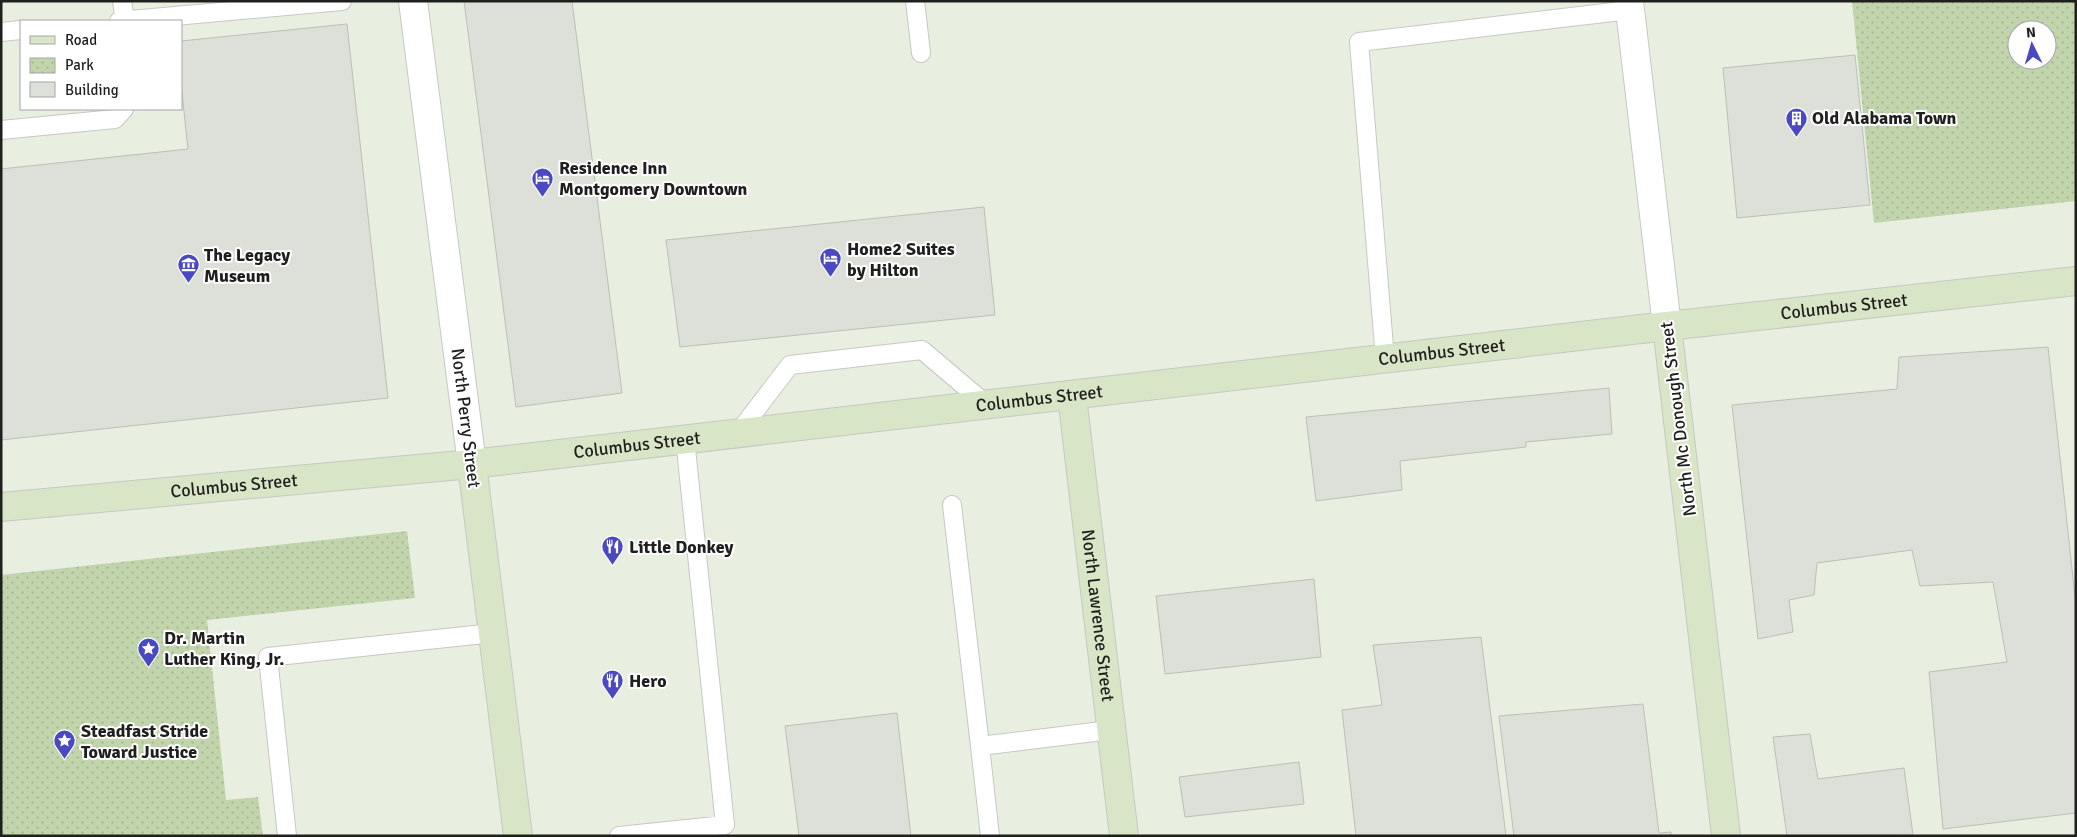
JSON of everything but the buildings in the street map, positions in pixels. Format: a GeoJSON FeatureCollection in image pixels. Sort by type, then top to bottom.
{"type":"FeatureCollection","features":[{"type":"Feature","properties":{"kind":"main road","name":"Columbus Street"},"geometry":{"type":"LineString","coordinates":[[1,507],[472,464],[1667,326],[2076,281]]}},
{"type":"Feature","properties":{"kind":"main road","name":"North Mc Donough Street"},"geometry":{"type":"LineString","coordinates":[[1667,326],[1726,836]]}},
{"type":"Feature","properties":{"kind":"main road","name":"North Lawrence Street"},"geometry":{"type":"LineString","coordinates":[[1072,396],[1124,836]]}},
{"type":"Feature","properties":{"kind":"main road","name":"North Perry Street"},"geometry":{"type":"LineString","coordinates":[[472,464],[518,836]]}},
{"type":"Feature","properties":{"kind":"street","name":"North Perry Street"},"geometry":{"type":"LineString","coordinates":[[413,1],[472,464]]}},
{"type":"Feature","properties":{"kind":"street","name":"North Mc Donough Street"},"geometry":{"type":"LineString","coordinates":[[1630,5],[1667,326]]}},
{"type":"Feature","properties":{"kind":"lane"},"geometry":{"type":"LineString","coordinates":[[122,1],[124,20]]}},
{"type":"Feature","properties":{"kind":"lane"},"geometry":{"type":"LineString","coordinates":[[135,20],[342,1]]}},
{"type":"Feature","properties":{"kind":"lane"},"geometry":{"type":"LineString","coordinates":[[915,1],[921,53]]}},
{"type":"Feature","properties":{"kind":"lane"},"geometry":{"type":"LineString","coordinates":[[1385,359],[1359,42],[1630,5]]}},
{"type":"Feature","properties":{"kind":"lane"},"geometry":{"type":"LineString","coordinates":[[1,32],[20,30]]}},
{"type":"Feature","properties":{"kind":"lane"},"geometry":{"type":"LineString","coordinates":[[1,130],[115,119],[123,110]]}},
{"type":"Feature","properties":{"kind":"lane"},"geometry":{"type":"LineString","coordinates":[[738,434],[790,366],[913,351],[922,350],[988,405]]}},
{"type":"Feature","properties":{"kind":"lane"},"geometry":{"type":"LineString","coordinates":[[619,836],[721,829],[685,439]]}},
{"type":"Feature","properties":{"kind":"lane"},"geometry":{"type":"LineString","coordinates":[[952,504],[990,836]]}},
{"type":"Feature","properties":{"kind":"lane"},"geometry":{"type":"LineString","coordinates":[[287,836],[268,657],[493,633]]}},
{"type":"Feature","properties":{"kind":"lane"},"geometry":{"type":"LineString","coordinates":[[980,746],[1110,730]]}},
{"type":"Feature","properties":{"kind":"shaded area"},"geometry":{"type":"Polygon","coordinates":[[[1,1],[2076,1],[2076,836],[1,836],[1,1]]]}},
{"type":"Feature","properties":{"kind":"green space"},"geometry":{"type":"Polygon","coordinates":[[[1852,1],[2076,1],[2076,201],[1874,223],[1852,1]]]}},
{"type":"Feature","properties":{"kind":"green space"},"geometry":{"type":"Polygon","coordinates":[[[407,531],[415,598],[207,620],[226,800],[258,797],[263,836],[1,836],[1,575],[407,531]]]}},
{"type":"Feature","properties":{"kind":"place","name":"Old Alabama Town"},"geometry":{"type":"Point","coordinates":[1796,137]}},
{"type":"Feature","properties":{"kind":"place","name":"Residence Inn Montgomery Downtown"},"geometry":{"type":"Point","coordinates":[543,197]}},
{"type":"Feature","properties":{"kind":"place","name":"Home2 Suites by Hilton"},"geometry":{"type":"Point","coordinates":[831,278]}},
{"type":"Feature","properties":{"kind":"place","name":"The Legacy Museum"},"geometry":{"type":"Point","coordinates":[188,284]}},
{"type":"Feature","properties":{"kind":"place","name":"Little Donkey"},"geometry":{"type":"Point","coordinates":[613,566]}},
{"type":"Feature","properties":{"kind":"place","name":"Dr. Martin Luther King, Jr."},"geometry":{"type":"Point","coordinates":[148,667]}},
{"type":"Feature","properties":{"kind":"place","name":"Hero"},"geometry":{"type":"Point","coordinates":[613,700]}},
{"type":"Feature","properties":{"kind":"place","name":"Steadfast Stride Toward Justice"},"geometry":{"type":"Point","coordinates":[65,760]}}]}
